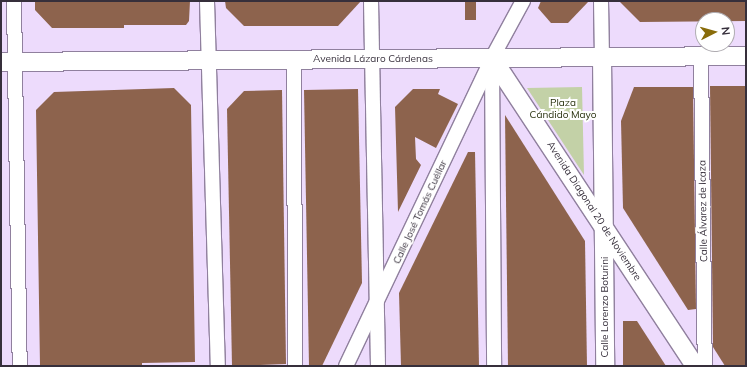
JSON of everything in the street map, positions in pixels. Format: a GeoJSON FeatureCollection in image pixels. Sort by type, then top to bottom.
{"type":"FeatureCollection","features":[{"type":"Feature","properties":{"kind":"main road","name":"Avenida Lázaro Cárdenas"},"geometry":{"type":"LineString","coordinates":[[8,62],[746,56]]}},
{"type":"Feature","properties":{"kind":"main road","name":"Calle Lorenzo Boturini"},"geometry":{"type":"LineString","coordinates":[[602,57],[605,366]]}},
{"type":"Feature","properties":{"kind":"main road","name":"Avenida Diagonal 20 de Noviembre"},"geometry":{"type":"LineString","coordinates":[[492,58],[604,225],[695,366]]}},
{"type":"Feature","properties":{"kind":"street"},"geometry":{"type":"LineString","coordinates":[[14,1],[8,62],[20,366]]}},
{"type":"Feature","properties":{"kind":"street"},"geometry":{"type":"LineString","coordinates":[[207,1],[218,366]]}},
{"type":"Feature","properties":{"kind":"street"},"geometry":{"type":"LineString","coordinates":[[371,1],[375,309],[378,366]]}},
{"type":"Feature","properties":{"kind":"street","name":"Calle José Tomás Cuéllar"},"geometry":{"type":"LineString","coordinates":[[346,366],[375,309],[492,58],[523,1]]}},
{"type":"Feature","properties":{"kind":"street"},"geometry":{"type":"LineString","coordinates":[[601,1],[602,57]]}},
{"type":"Feature","properties":{"kind":"street","name":"Calle Álvarez de Icaza"},"geometry":{"type":"LineString","coordinates":[[700,56],[705,366]]}},
{"type":"Feature","properties":{"kind":"street"},"geometry":{"type":"LineString","coordinates":[[492,58],[494,366]]}},
{"type":"Feature","properties":{"kind":"street"},"geometry":{"type":"LineString","coordinates":[[294,59],[295,366]]}},
{"type":"Feature","properties":{"kind":"green space","name":"Plaza Cándido Mayo"},"geometry":{"type":"Polygon","coordinates":[[[582,87],[584,175],[527,88],[582,87]]]}},
{"type":"Feature","properties":{"kind":"building"},"geometry":{"type":"Polygon","coordinates":[[[35,1],[190,1],[189,21],[186,25],[124,25],[124,28],[52,28],[35,10],[35,1]]]}},
{"type":"Feature","properties":{"kind":"building"},"geometry":{"type":"Polygon","coordinates":[[[225,1],[361,1],[338,26],[244,26],[226,8],[225,1]]]}},
{"type":"Feature","properties":{"kind":"building"},"geometry":{"type":"Polygon","coordinates":[[[465,1],[476,1],[476,20],[465,20],[465,1]]]}},
{"type":"Feature","properties":{"kind":"building"},"geometry":{"type":"Polygon","coordinates":[[[541,1],[589,1],[568,23],[551,23],[538,8],[541,1]]]}},
{"type":"Feature","properties":{"kind":"building"},"geometry":{"type":"Polygon","coordinates":[[[619,1],[746,1],[746,21],[735,21],[735,12],[695,12],[695,21],[640,22],[619,1]]]}},
{"type":"Feature","properties":{"kind":"building"},"geometry":{"type":"Polygon","coordinates":[[[710,86],[746,86],[746,366],[725,366],[713,347],[710,86]]]}},
{"type":"Feature","properties":{"kind":"building"},"geometry":{"type":"Polygon","coordinates":[[[634,87],[693,87],[696,309],[688,310],[623,208],[621,121],[634,87]]]}},
{"type":"Feature","properties":{"kind":"building"},"geometry":{"type":"Polygon","coordinates":[[[174,88],[191,105],[195,362],[142,363],[142,366],[40,366],[36,110],[54,92],[174,88]]]}},
{"type":"Feature","properties":{"kind":"building"},"geometry":{"type":"Polygon","coordinates":[[[358,89],[362,283],[322,366],[309,366],[304,90],[358,89]]]}},
{"type":"Feature","properties":{"kind":"building"},"geometry":{"type":"Polygon","coordinates":[[[413,89],[440,89],[438,94],[458,104],[436,148],[415,137],[416,159],[421,165],[398,212],[395,107],[413,89]]]}},
{"type":"Feature","properties":{"kind":"building"},"geometry":{"type":"Polygon","coordinates":[[[282,90],[286,364],[232,366],[227,109],[244,91],[282,90]]]}},
{"type":"Feature","properties":{"kind":"building"},"geometry":{"type":"Polygon","coordinates":[[[505,115],[585,241],[587,366],[508,366],[505,115]]]}},
{"type":"Feature","properties":{"kind":"building"},"geometry":{"type":"Polygon","coordinates":[[[468,152],[475,152],[479,366],[401,366],[399,293],[468,152]]]}},
{"type":"Feature","properties":{"kind":"building"},"geometry":{"type":"Polygon","coordinates":[[[623,321],[637,321],[666,366],[623,366],[623,321]]]}}]}
